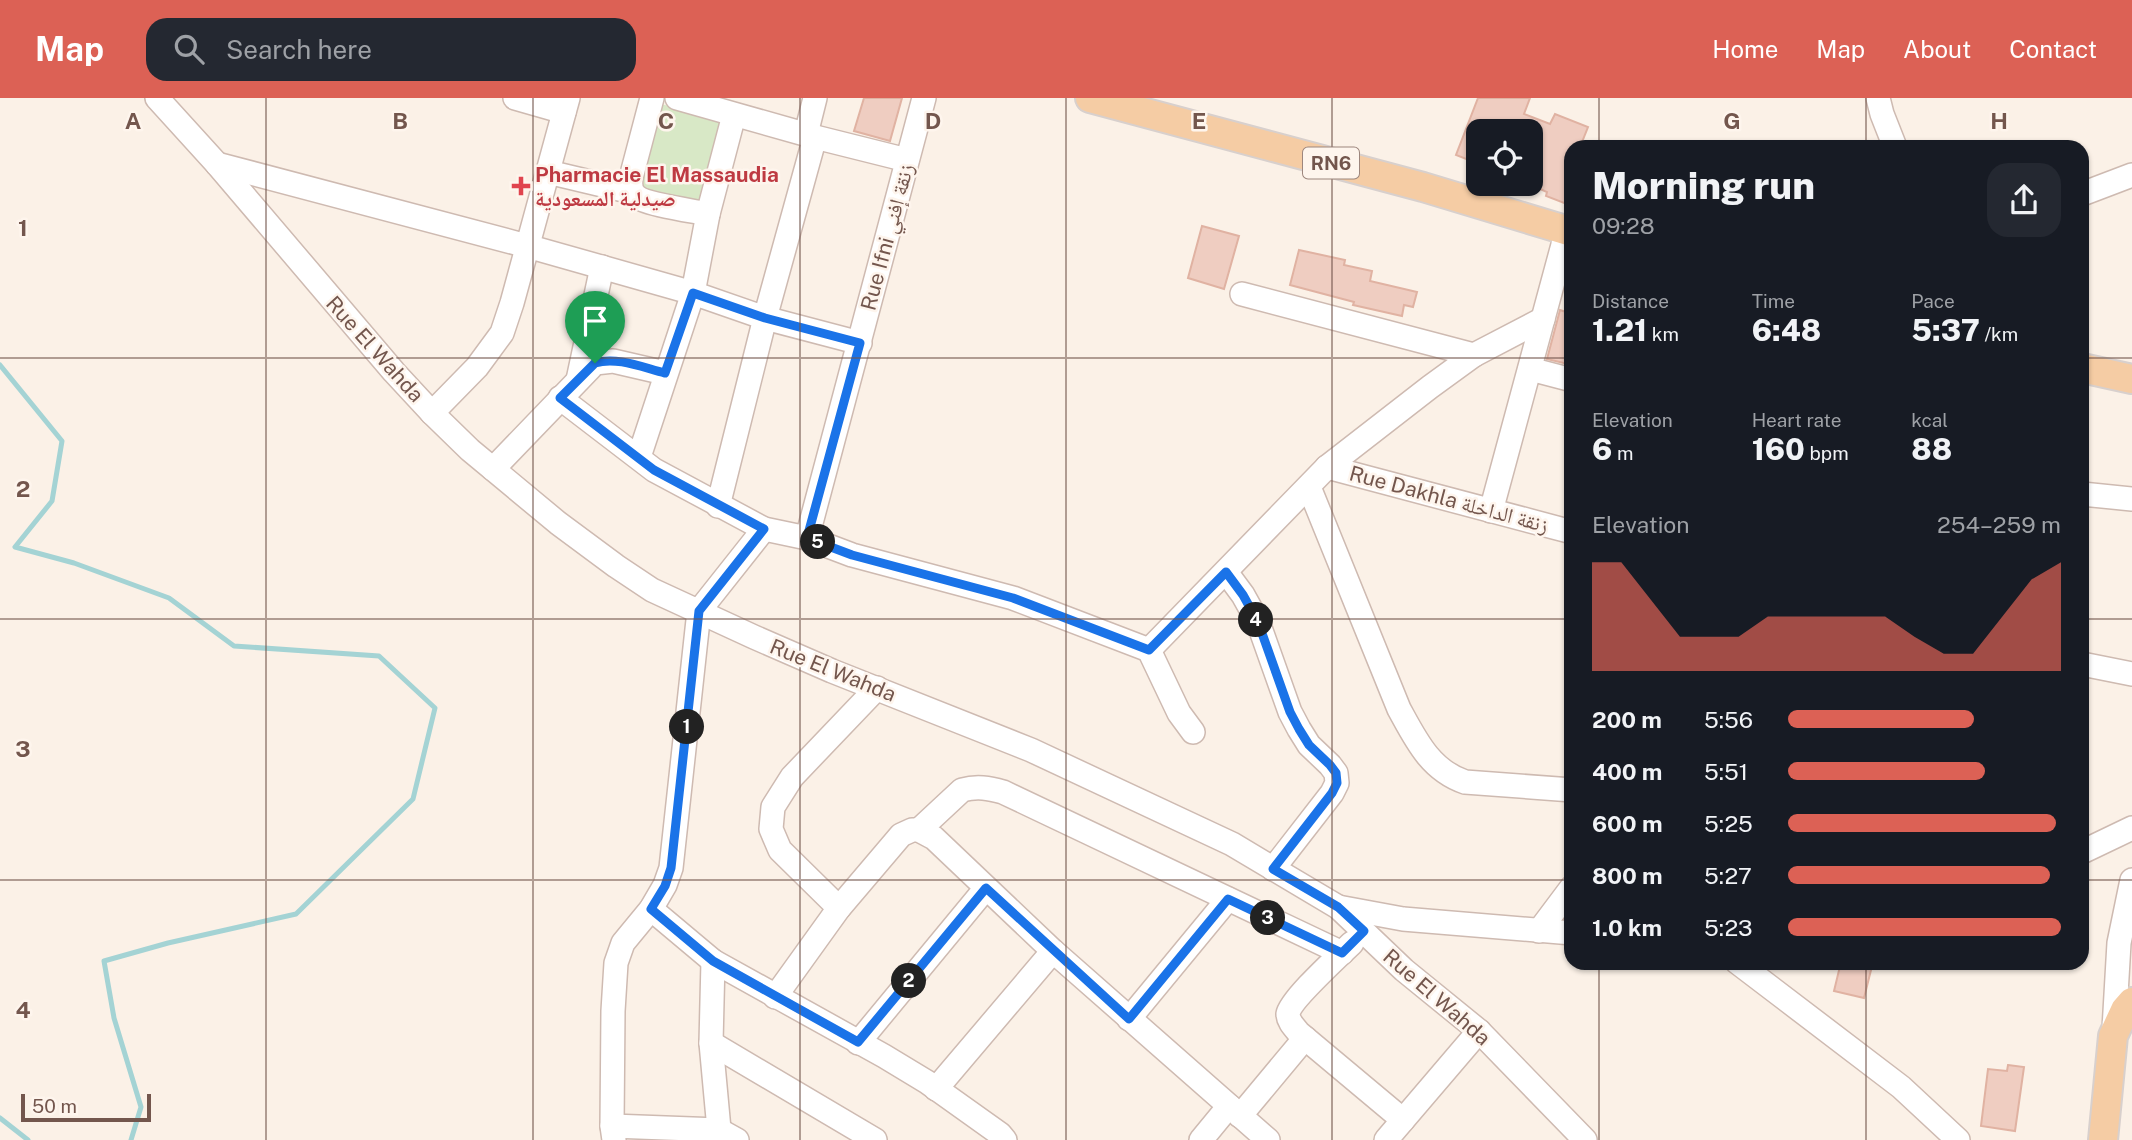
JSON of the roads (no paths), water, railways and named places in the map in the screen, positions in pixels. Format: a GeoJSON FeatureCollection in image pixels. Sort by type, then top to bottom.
{"type":"FeatureCollection","features":[{"type":"Feature","properties":{"kind":"main road","name":"RN6"},"geometry":{"type":"LineString","coordinates":[[1090,98],[1423,187],[1564,229]]}},
{"type":"Feature","properties":{"kind":"main road"},"geometry":{"type":"LineString","coordinates":[[2089,370],[2132,379]]}},
{"type":"Feature","properties":{"kind":"main road"},"geometry":{"type":"LineString","coordinates":[[2103,1140],[2125,1010],[2132,1002]]}},
{"type":"Feature","properties":{"kind":"street","name":"Rue El Wahda"},"geometry":{"type":"LineString","coordinates":[[157,98],[176,107],[216,164],[305,270],[432,413],[470,450],[558,523],[616,566],[652,590],[821,666],[1031,750],[1232,844],[1338,907],[1404,970],[1479,1031],[1585,1140]]}},
{"type":"Feature","properties":{"kind":"street"},"geometry":{"type":"LineString","coordinates":[[432,413],[477,368],[502,333],[566,105],[515,98]]}},
{"type":"Feature","properties":{"kind":"street"},"geometry":{"type":"LineString","coordinates":[[632,192],[630,183],[652,98]]}},
{"type":"Feature","properties":{"kind":"street"},"geometry":{"type":"LineString","coordinates":[[677,98],[907,160]]}},
{"type":"Feature","properties":{"kind":"street"},"geometry":{"type":"LineString","coordinates":[[718,506],[810,136],[816,98]]}},
{"type":"Feature","properties":{"kind":"street","name":"Rue Ifni زنقة إفني"},"geometry":{"type":"LineString","coordinates":[[807,538],[924,98]]}},
{"type":"Feature","properties":{"kind":"street"},"geometry":{"type":"LineString","coordinates":[[1878,98],[1892,140]]}},
{"type":"Feature","properties":{"kind":"street"},"geometry":{"type":"LineString","coordinates":[[639,457],[693,293],[708,214],[734,115]]}},
{"type":"Feature","properties":{"kind":"street"},"geometry":{"type":"LineString","coordinates":[[216,164],[527,246],[693,293],[765,318],[860,343]]}},
{"type":"Feature","properties":{"kind":"street"},"geometry":{"type":"LineString","coordinates":[[548,172],[632,192],[642,200],[708,214]]}},
{"type":"Feature","properties":{"kind":"street"},"geometry":{"type":"LineString","coordinates":[[2089,191],[2132,175]]}},
{"type":"Feature","properties":{"kind":"street"},"geometry":{"type":"LineString","coordinates":[[1492,511],[1564,249]]}},
{"type":"Feature","properties":{"kind":"street"},"geometry":{"type":"LineString","coordinates":[[578,380],[603,268]]}},
{"type":"Feature","properties":{"kind":"street"},"geometry":{"type":"LineString","coordinates":[[1242,294],[1474,355]]}},
{"type":"Feature","properties":{"kind":"street"},"geometry":{"type":"LineString","coordinates":[[1149,650],[1327,467],[1474,355],[1544,319]]}},
{"type":"Feature","properties":{"kind":"street"},"geometry":{"type":"LineString","coordinates":[[493,469],[595,363],[613,361],[665,373]]}},
{"type":"Feature","properties":{"kind":"street"},"geometry":{"type":"LineString","coordinates":[[1530,369],[1564,378]]}},
{"type":"Feature","properties":{"kind":"street"},"geometry":{"type":"LineString","coordinates":[[560,398],[654,470],[764,529],[807,538],[852,555],[1013,598],[1149,650],[1179,713],[1193,732]]}},
{"type":"Feature","properties":{"kind":"street","name":"Rue Dakhla زنقة الداخلة"},"geometry":{"type":"LineString","coordinates":[[1327,467],[1564,529]]}},
{"type":"Feature","properties":{"kind":"street"},"geometry":{"type":"LineString","coordinates":[[1309,487],[1399,709],[1437,768],[1465,782],[1564,789]]}},
{"type":"Feature","properties":{"kind":"street"},"geometry":{"type":"LineString","coordinates":[[2089,495],[2132,499]]}},
{"type":"Feature","properties":{"kind":"street"},"geometry":{"type":"LineString","coordinates":[[713,961],[711,1042],[726,1137],[613,1133],[613,1001],[616,963],[623,943],[651,909],[665,886],[671,868],[699,611],[764,529]]}},
{"type":"Feature","properties":{"kind":"street"},"geometry":{"type":"LineString","coordinates":[[1226,572],[1258,622],[1290,712],[1299,729],[1309,745],[1336,773],[1337,783],[1332,793],[1273,869]]}},
{"type":"Feature","properties":{"kind":"street"},"geometry":{"type":"LineString","coordinates":[[2089,665],[2132,674]]}},
{"type":"Feature","properties":{"kind":"street"},"geometry":{"type":"LineString","coordinates":[[839,908],[780,850],[771,829],[773,807],[798,770],[877,688]]}},
{"type":"Feature","properties":{"kind":"street"},"geometry":{"type":"LineString","coordinates":[[919,830],[962,790],[986,788],[1003,792],[1342,953]]}},
{"type":"Feature","properties":{"kind":"street"},"geometry":{"type":"LineString","coordinates":[[2089,849],[2132,828]]}},
{"type":"Feature","properties":{"kind":"street"},"geometry":{"type":"LineString","coordinates":[[775,998],[839,908],[901,835],[919,830],[934,838],[1053,951],[1268,1140]]}},
{"type":"Feature","properties":{"kind":"street"},"geometry":{"type":"LineString","coordinates":[[2119,1046],[2119,943],[2132,880]]}},
{"type":"Feature","properties":{"kind":"street"},"geometry":{"type":"LineString","coordinates":[[858,1042],[986,888]]}},
{"type":"Feature","properties":{"kind":"street"},"geometry":{"type":"LineString","coordinates":[[1539,932],[1564,898]]}},
{"type":"Feature","properties":{"kind":"street"},"geometry":{"type":"LineString","coordinates":[[1129,1019],[1228,899]]}},
{"type":"Feature","properties":{"kind":"street"},"geometry":{"type":"LineString","coordinates":[[1338,907],[1404,919],[1564,933]]}},
{"type":"Feature","properties":{"kind":"street"},"geometry":{"type":"LineString","coordinates":[[651,909],[713,961],[936,1089],[1000,1138]]}},
{"type":"Feature","properties":{"kind":"street"},"geometry":{"type":"LineString","coordinates":[[1364,931],[1296,999],[1289,1011],[1290,1022],[1305,1038],[1404,1120]]}},
{"type":"Feature","properties":{"kind":"street"},"geometry":{"type":"LineString","coordinates":[[936,1089],[1053,951]]}},
{"type":"Feature","properties":{"kind":"street"},"geometry":{"type":"LineString","coordinates":[[1747,970],[1901,1087],[1958,1140]]}},
{"type":"Feature","properties":{"kind":"street"},"geometry":{"type":"LineString","coordinates":[[1386,1140],[1479,1031]]}},
{"type":"Feature","properties":{"kind":"street"},"geometry":{"type":"LineString","coordinates":[[1201,1140],[1234,1111],[1305,1038]]}},
{"type":"Feature","properties":{"kind":"street"},"geometry":{"type":"LineString","coordinates":[[711,1042],[875,1140]]}},
{"type":"Feature","properties":{"kind":"waterway"},"geometry":{"type":"LineString","coordinates":[[0,365],[62,441],[52,501],[15,547],[74,563],[169,598],[234,646],[379,656],[435,708],[413,799],[296,914],[168,943],[104,961],[114,1018],[141,1107],[131,1140]]}},
{"type":"Feature","properties":{"kind":"waterway"},"geometry":{"type":"LineString","coordinates":[[0,1118],[28,1140]]}},
{"type":"Feature","properties":{"kind":"place","name":"Pharmacie El Massaudia صيدلية المسعودية"},"geometry":{"type":"Point","coordinates":[521,186]}}]}
